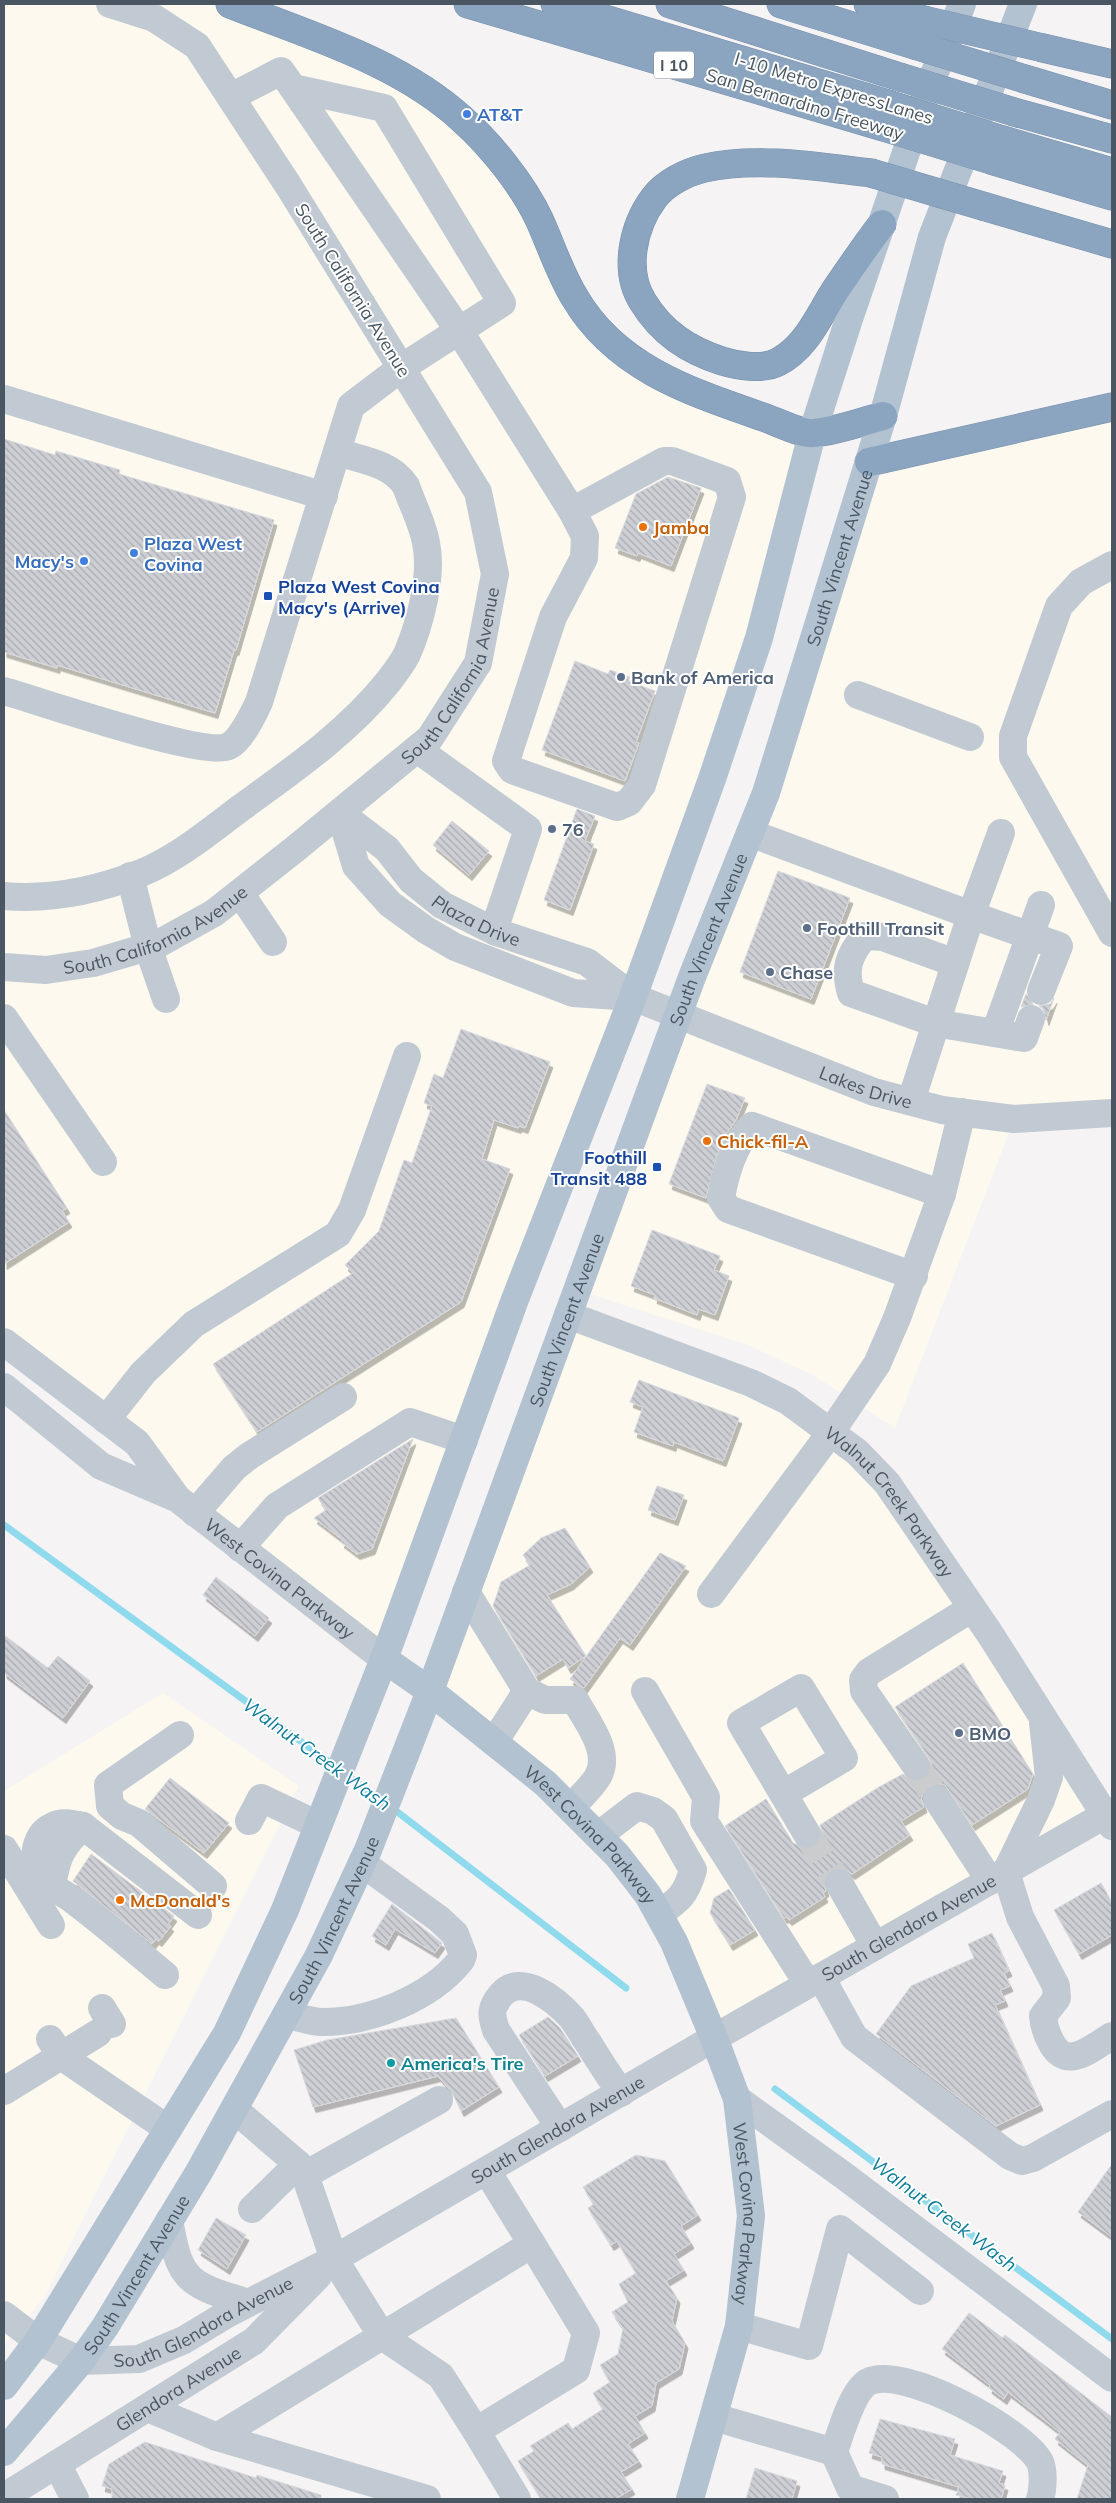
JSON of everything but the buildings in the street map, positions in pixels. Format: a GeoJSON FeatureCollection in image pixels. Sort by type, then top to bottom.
{"type":"FeatureCollection","features":[{"type":"Feature","properties":{"kind":"highway"},"geometry":{"type":"LineString","coordinates":[[230,4],[383,66],[413,81],[441,100],[465,121],[512,176],[538,216],[574,297],[587,317],[608,342],[628,358],[658,377],[689,391],[812,434],[883,416]]}},
{"type":"Feature","properties":{"kind":"highway","name":"San Bernardino Freeway"},"geometry":{"type":"LineString","coordinates":[[468,4],[884,115],[999,150],[1112,196]]}},
{"type":"Feature","properties":{"kind":"highway","name":"I-10 Metro ExpressLanes"},"geometry":{"type":"LineString","coordinates":[[555,4],[884,115]]}},
{"type":"Feature","properties":{"kind":"highway","name":"I-10 Metro ExpressLanes"},"geometry":{"type":"LineString","coordinates":[[670,4],[1014,112],[1112,139]]}},
{"type":"Feature","properties":{"kind":"highway"},"geometry":{"type":"LineString","coordinates":[[781,4],[1112,105]]}},
{"type":"Feature","properties":{"kind":"highway"},"geometry":{"type":"LineString","coordinates":[[868,4],[924,20],[1112,64]]}},
{"type":"Feature","properties":{"kind":"highway"},"geometry":{"type":"LineString","coordinates":[[999,150],[1112,172]]}},
{"type":"Feature","properties":{"kind":"highway"},"geometry":{"type":"LineString","coordinates":[[882,224],[854,262],[797,350],[777,362],[762,366],[731,364],[702,354],[680,343],[660,325],[642,300],[632,272],[633,252],[643,218],[654,197],[676,180],[705,168],[753,164],[794,164],[871,173],[1112,244]]}},
{"type":"Feature","properties":{"kind":"highway"},"geometry":{"type":"LineString","coordinates":[[869,462],[1112,407]]}},
{"type":"Feature","properties":{"kind":"main road"},"geometry":{"type":"LineString","coordinates":[[4,2386],[38,2341],[227,2033],[285,1910],[357,1723],[384,1659],[514,1302],[633,997],[715,770],[759,638],[812,434],[925,98],[962,4]]}},
{"type":"Feature","properties":{"kind":"main road","name":"South Vincent Avenue"},"geometry":{"type":"LineString","coordinates":[[4,2452],[81,2361],[169,2221],[234,2109],[319,1955],[362,1863],[430,1691],[678,1015],[769,785],[883,416],[932,237],[978,115],[1023,4]]}},
{"type":"Feature","properties":{"kind":"main road","name":"West Covina Parkway"},"geometry":{"type":"LineString","coordinates":[[384,1659],[430,1691],[546,1784],[599,1835],[648,1894],[674,1942],[737,2099],[751,2216],[739,2326],[690,2499]]}},
{"type":"Feature","properties":{"kind":"street","name":"South California Avenue"},"geometry":{"type":"LineString","coordinates":[[4,967],[46,970],[93,963],[158,944],[214,913],[340,813],[430,738],[478,663],[495,574],[478,492],[231,97],[196,46],[154,18],[110,4]]}},
{"type":"Feature","properties":{"kind":"street"},"geometry":{"type":"LineString","coordinates":[[231,97],[281,71],[460,332],[572,511],[585,536],[584,558],[553,616],[506,761],[512,770],[617,807],[629,802],[642,785],[732,496],[727,481],[672,461],[664,461],[572,511]]}},
{"type":"Feature","properties":{"kind":"street"},"geometry":{"type":"LineString","coordinates":[[4,691],[177,742],[216,750],[231,746],[251,719],[259,702],[351,406],[401,368],[460,332],[502,303],[384,108],[293,88]]}},
{"type":"Feature","properties":{"kind":"street"},"geometry":{"type":"LineString","coordinates":[[4,399],[324,496]]}},
{"type":"Feature","properties":{"kind":"street"},"geometry":{"type":"LineString","coordinates":[[4,896],[49,896],[95,888],[130,876],[186,849],[328,742],[372,702],[407,654],[423,601],[428,570],[426,543],[406,486],[400,478],[391,470],[337,452]]}},
{"type":"Feature","properties":{"kind":"street"},"geometry":{"type":"LineString","coordinates":[[1112,565],[1081,582],[1059,606],[1013,736],[1013,757],[1112,933]]}},
{"type":"Feature","properties":{"kind":"street"},"geometry":{"type":"LineString","coordinates":[[858,696],[970,737]]}},
{"type":"Feature","properties":{"kind":"street"},"geometry":{"type":"LineString","coordinates":[[417,749],[528,829],[494,930]]}},
{"type":"Feature","properties":{"kind":"street"},"geometry":{"type":"LineString","coordinates":[[340,813],[356,866],[390,904],[426,930],[455,947],[573,993],[633,997]]}},
{"type":"Feature","properties":{"kind":"street","name":"Plaza Drive"},"geometry":{"type":"LineString","coordinates":[[340,813],[387,849],[412,880],[442,905],[494,930],[587,962],[633,997]]}},
{"type":"Feature","properties":{"kind":"street"},"geometry":{"type":"LineString","coordinates":[[917,1103],[935,1023],[1001,833]]}},
{"type":"Feature","properties":{"kind":"street"},"geometry":{"type":"LineString","coordinates":[[750,834],[1059,946],[1041,991]]}},
{"type":"Feature","properties":{"kind":"street"},"geometry":{"type":"LineString","coordinates":[[130,876],[148,947],[166,999]]}},
{"type":"Feature","properties":{"kind":"street"},"geometry":{"type":"LineString","coordinates":[[240,893],[273,942]]}},
{"type":"Feature","properties":{"kind":"street"},"geometry":{"type":"LineString","coordinates":[[995,1033],[1041,905]]}},
{"type":"Feature","properties":{"kind":"street"},"geometry":{"type":"LineString","coordinates":[[955,963],[883,937],[865,936],[854,948],[845,974],[851,993],[935,1023],[1024,1038],[1031,1019]]}},
{"type":"Feature","properties":{"kind":"street","name":"Lakes Drive"},"geometry":{"type":"LineString","coordinates":[[633,997],[874,1092],[917,1103],[962,1112],[1014,1119],[1112,1113]]}},
{"type":"Feature","properties":{"kind":"street"},"geometry":{"type":"LineString","coordinates":[[4,1018],[103,1162]]}},
{"type":"Feature","properties":{"kind":"street"},"geometry":{"type":"LineString","coordinates":[[106,1420],[143,1373],[194,1324],[338,1234],[352,1210],[407,1056]]}},
{"type":"Feature","properties":{"kind":"street"},"geometry":{"type":"LineString","coordinates":[[711,1594],[831,1432],[877,1364],[914,1276],[942,1194],[962,1112]]}},
{"type":"Feature","properties":{"kind":"street"},"geometry":{"type":"LineString","coordinates":[[914,1276],[728,1209],[721,1198],[724,1181],[744,1134],[752,1126],[942,1194]]}},
{"type":"Feature","properties":{"kind":"street","name":"Walnut Creek Parkway"},"geometry":{"type":"LineString","coordinates":[[568,1314],[751,1383],[788,1401],[857,1452],[887,1483],[1110,1817]]}},
{"type":"Feature","properties":{"kind":"street","name":"West Covina Parkway"},"geometry":{"type":"LineString","coordinates":[[4,1342],[137,1444],[186,1506]]}},
{"type":"Feature","properties":{"kind":"street","name":"West Covina Parkway"},"geometry":{"type":"LineString","coordinates":[[4,1387],[100,1466],[186,1506],[384,1659]]}},
{"type":"Feature","properties":{"kind":"street"},"geometry":{"type":"LineString","coordinates":[[186,1506],[249,1456],[343,1397]]}},
{"type":"Feature","properties":{"kind":"street"},"geometry":{"type":"LineString","coordinates":[[240,1548],[277,1506],[410,1422],[464,1440]]}},
{"type":"Feature","properties":{"kind":"street"},"geometry":{"type":"LineString","coordinates":[[466,1592],[527,1690],[545,1700],[575,1700],[601,1750],[602,1766],[597,1778],[571,1808]]}},
{"type":"Feature","properties":{"kind":"street"},"geometry":{"type":"LineString","coordinates":[[916,1766],[864,1691],[863,1680],[869,1672],[972,1608]]}},
{"type":"Feature","properties":{"kind":"street"},"geometry":{"type":"LineString","coordinates":[[494,1742],[527,1690]]}},
{"type":"Feature","properties":{"kind":"street"},"geometry":{"type":"LineString","coordinates":[[645,1691],[706,1797],[704,1821],[854,2037],[1010,2156],[1022,2161],[1033,2158],[1112,2114]]}},
{"type":"Feature","properties":{"kind":"street"},"geometry":{"type":"LineString","coordinates":[[998,1876],[1041,1800],[1049,1777],[1043,1719]]}},
{"type":"Feature","properties":{"kind":"street"},"geometry":{"type":"LineString","coordinates":[[180,1735],[108,1785],[110,1806],[122,1816],[139,1823],[214,1886]]}},
{"type":"Feature","properties":{"kind":"street"},"geometry":{"type":"LineString","coordinates":[[783,1794],[807,1834]]}},
{"type":"Feature","properties":{"kind":"street"},"geometry":{"type":"LineString","coordinates":[[249,1821],[262,1798],[318,1825]]}},
{"type":"Feature","properties":{"kind":"street"},"geometry":{"type":"LineString","coordinates":[[936,1798],[998,1876],[1056,1986],[1058,1998],[1043,2016],[1044,2028],[1057,2053],[1067,2057],[1076,2056],[1112,2036]]}},
{"type":"Feature","properties":{"kind":"street"},"geometry":{"type":"LineString","coordinates":[[599,1835],[637,1806],[653,1810],[664,1819],[693,1870],[688,1886],[680,1899],[658,1914]]}},
{"type":"Feature","properties":{"kind":"street","name":"South Glendora Avenue"},"geometry":{"type":"LineString","coordinates":[[4,2315],[38,2341],[81,2361],[138,2359],[184,2340],[248,2303],[334,2259],[714,2038],[998,1876],[1110,1817]]}},
{"type":"Feature","properties":{"kind":"street"},"geometry":{"type":"LineString","coordinates":[[31,1888],[57,1859],[66,1842],[83,1826],[198,1915]]}},
{"type":"Feature","properties":{"kind":"street"},"geometry":{"type":"LineString","coordinates":[[4,1849],[31,1888],[51,1924]]}},
{"type":"Feature","properties":{"kind":"street"},"geometry":{"type":"LineString","coordinates":[[286,2015],[320,2022],[366,2015],[407,2002],[432,1989],[461,1960],[463,1955],[455,1934],[439,1919],[362,1863]]}},
{"type":"Feature","properties":{"kind":"street"},"geometry":{"type":"LineString","coordinates":[[838,1883],[875,1946]]}},
{"type":"Feature","properties":{"kind":"street"},"geometry":{"type":"LineString","coordinates":[[31,1888],[165,1975]]}},
{"type":"Feature","properties":{"kind":"street"},"geometry":{"type":"LineString","coordinates":[[560,2128],[496,2030],[491,2016],[492,2004],[504,1991],[520,1985],[531,1987],[549,1998],[572,2018],[621,2093]]}},
{"type":"Feature","properties":{"kind":"street"},"geometry":{"type":"LineString","coordinates":[[4,2091],[55,2047],[104,2022]]}},
{"type":"Feature","properties":{"kind":"street"},"geometry":{"type":"LineString","coordinates":[[55,2047],[168,2129]]}},
{"type":"Feature","properties":{"kind":"street"},"geometry":{"type":"LineString","coordinates":[[737,2099],[851,2181],[1112,2378]]}},
{"type":"Feature","properties":{"kind":"street"},"geometry":{"type":"LineString","coordinates":[[252,2209],[302,2170],[439,2100]]}},
{"type":"Feature","properties":{"kind":"street"},"geometry":{"type":"LineString","coordinates":[[234,2109],[302,2170],[334,2259],[382,2336],[441,2376],[516,2499]]}},
{"type":"Feature","properties":{"kind":"street"},"geometry":{"type":"LineString","coordinates":[[476,2431],[576,2370],[586,2332],[487,2171]]}},
{"type":"Feature","properties":{"kind":"street"},"geometry":{"type":"LineString","coordinates":[[169,2221],[177,2253],[186,2274],[203,2286],[248,2303]]}},
{"type":"Feature","properties":{"kind":"street"},"geometry":{"type":"LineString","coordinates":[[739,2326],[809,2346],[840,2229],[920,2291]]}},
{"type":"Feature","properties":{"kind":"street"},"geometry":{"type":"LineString","coordinates":[[217,2437],[532,2244]]}},
{"type":"Feature","properties":{"kind":"street","name":"Glendora Avenue"},"geometry":{"type":"LineString","coordinates":[[4,2497],[254,2341],[334,2259]]}},
{"type":"Feature","properties":{"kind":"street"},"geometry":{"type":"LineString","coordinates":[[885,2499],[850,2488],[834,2452],[856,2394],[868,2382],[888,2377],[950,2396],[1020,2439],[1040,2463],[1043,2491],[1040,2499]]}},
{"type":"Feature","properties":{"kind":"street"},"geometry":{"type":"LineString","coordinates":[[148,2408],[217,2437],[427,2499]]}},
{"type":"Feature","properties":{"kind":"street"},"geometry":{"type":"LineString","coordinates":[[714,2416],[834,2452]]}},
{"type":"Feature","properties":{"kind":"street"},"geometry":{"type":"LineString","coordinates":[[57,2464],[75,2499]]}},
{"type":"Feature","properties":{"kind":"shaded area","name":"Plaza West Covina"},"geometry":{"type":"Polygon","coordinates":[[[4,4],[218,4],[348,51],[465,121],[608,342],[812,434],[787,537],[384,1659],[178,1499],[137,1443],[4,1342],[4,4]]]}},
{"type":"Feature","properties":{"kind":"shaded area"},"geometry":{"type":"Polygon","coordinates":[[[1112,407],[1112,1113],[1014,1120],[895,1428],[813,1375],[748,1345],[577,1290],[869,462],[1112,407]]]}},
{"type":"Feature","properties":{"kind":"shaded area"},"geometry":{"type":"Polygon","coordinates":[[[568,1315],[751,1383],[857,1452],[1106,1815],[714,2038],[648,1895],[430,1691],[568,1315]]]}},
{"type":"Feature","properties":{"kind":"shaded area"},"geometry":{"type":"Polygon","coordinates":[[[163,1693],[299,1786],[44,2297],[4,2345],[4,1791],[163,1693]]]}},
{"type":"Feature","properties":{"kind":"waterway","name":"Walnut Creek Wash"},"geometry":{"type":"LineString","coordinates":[[4,1525],[336,1767]]}},
{"type":"Feature","properties":{"kind":"waterway","name":"Walnut Creek Wash"},"geometry":{"type":"LineString","coordinates":[[344,1773],[382,1801]]}},
{"type":"Feature","properties":{"kind":"waterway","name":"Walnut Creek Wash"},"geometry":{"type":"LineString","coordinates":[[391,1807],[626,1988]]}},
{"type":"Feature","properties":{"kind":"waterway","name":"Walnut Creek Wash"},"geometry":{"type":"LineString","coordinates":[[775,2089],[1112,2339]]}},
{"type":"Feature","properties":{"kind":"tunnel"},"geometry":{"type":"LineString","coordinates":[[916,1766],[937,1799]]}},
{"type":"Feature","properties":{"kind":"tunnel"},"geometry":{"type":"LineString","coordinates":[[807,1834],[839,1883]]}},
{"type":"Feature","properties":{"kind":"place","name":"AT&T"},"geometry":{"type":"Point","coordinates":[467,114]}},
{"type":"Feature","properties":{"kind":"place","name":"Jamba"},"geometry":{"type":"Point","coordinates":[643,527]}},
{"type":"Feature","properties":{"kind":"place","name":"Plaza West Covina"},"geometry":{"type":"Point","coordinates":[134,553]}},
{"type":"Feature","properties":{"kind":"place","name":"Macy's"},"geometry":{"type":"Point","coordinates":[84,561]}},
{"type":"Feature","properties":{"kind":"place","name":"Plaza West Covina Macy's (Arrive)"},"geometry":{"type":"Point","coordinates":[268,596]}},
{"type":"Feature","properties":{"kind":"place","name":"Bank of America"},"geometry":{"type":"Point","coordinates":[621,677]}},
{"type":"Feature","properties":{"kind":"place","name":"76"},"geometry":{"type":"Point","coordinates":[552,829]}},
{"type":"Feature","properties":{"kind":"place","name":"Foothill Transit"},"geometry":{"type":"Point","coordinates":[807,928]}},
{"type":"Feature","properties":{"kind":"place","name":"Chase"},"geometry":{"type":"Point","coordinates":[770,972]}},
{"type":"Feature","properties":{"kind":"place","name":"Chick-fil-A"},"geometry":{"type":"Point","coordinates":[707,1141]}},
{"type":"Feature","properties":{"kind":"place","name":"Foothill Transit 488"},"geometry":{"type":"Point","coordinates":[657,1167]}},
{"type":"Feature","properties":{"kind":"place","name":"BMO"},"geometry":{"type":"Point","coordinates":[959,1733]}},
{"type":"Feature","properties":{"kind":"place","name":"McDonald's"},"geometry":{"type":"Point","coordinates":[120,1900]}},
{"type":"Feature","properties":{"kind":"place","name":"America's Tire"},"geometry":{"type":"Point","coordinates":[391,2063]}}]}
